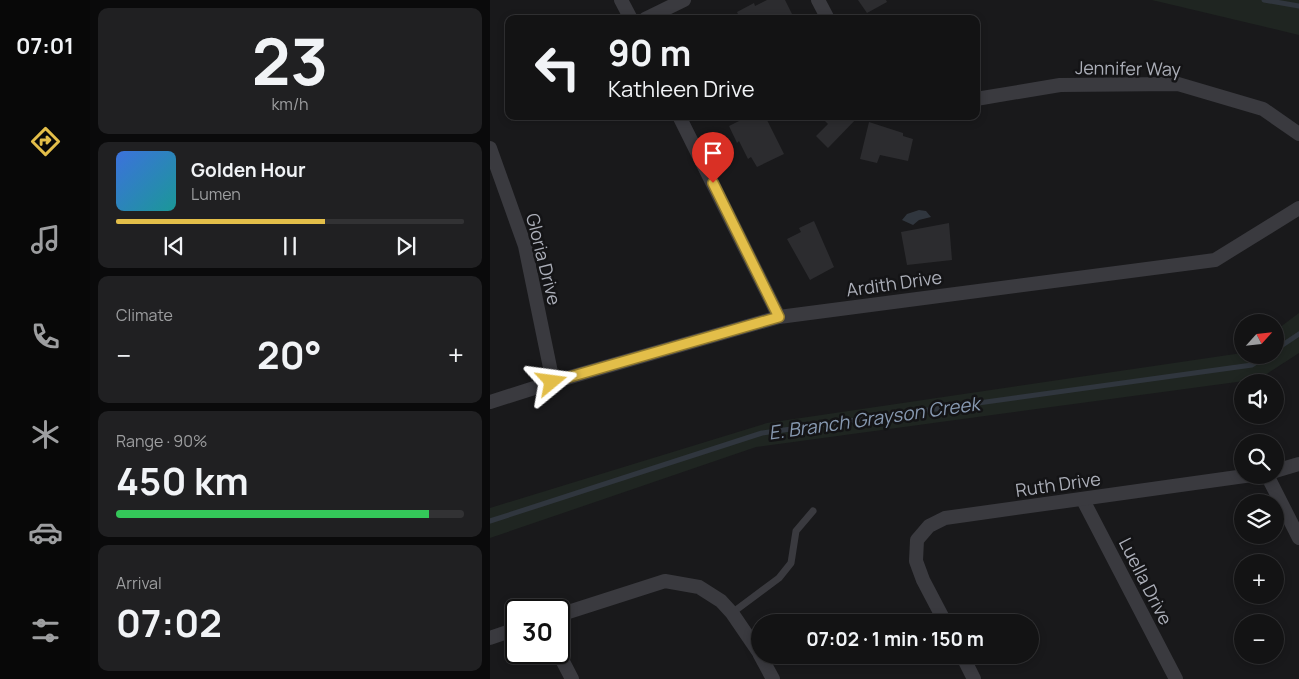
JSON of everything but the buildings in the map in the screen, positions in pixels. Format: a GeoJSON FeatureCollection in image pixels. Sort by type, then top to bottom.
{"type":"FeatureCollection","features":[{"type":"Feature","properties":{"kind":"street"},"geometry":{"type":"LineString","coordinates":[[621,0],[629,15]]}},
{"type":"Feature","properties":{"kind":"street"},"geometry":{"type":"LineString","coordinates":[[653,15],[684,0]]}},
{"type":"Feature","properties":{"kind":"street"},"geometry":{"type":"LineString","coordinates":[[818,0],[826,15]]}},
{"type":"Feature","properties":{"kind":"street","name":"Jennifer Way"},"geometry":{"type":"LineString","coordinates":[[980,98],[1060,85],[1178,84],[1263,109],[1299,134]]}},
{"type":"Feature","properties":{"kind":"street"},"geometry":{"type":"LineString","coordinates":[[681,120],[779,317]]}},
{"type":"Feature","properties":{"kind":"street","name":"Gloria Drive"},"geometry":{"type":"LineString","coordinates":[[490,148],[525,246],[552,382]]}},
{"type":"Feature","properties":{"kind":"street","name":"Ardith Drive"},"geometry":{"type":"LineString","coordinates":[[490,402],[552,382],[779,317],[1215,260],[1299,208]]}},
{"type":"Feature","properties":{"kind":"street"},"geometry":{"type":"LineString","coordinates":[[1284,468],[1299,464]]}},
{"type":"Feature","properties":{"kind":"street","name":"Ruth Drive"},"geometry":{"type":"LineString","coordinates":[[941,614],[923,580],[916,561],[917,540],[930,526],[945,518],[1234,478]]}},
{"type":"Feature","properties":{"kind":"street"},"geometry":{"type":"LineString","coordinates":[[1271,484],[1299,538]]}},
{"type":"Feature","properties":{"kind":"street","name":"Luella Drive"},"geometry":{"type":"LineString","coordinates":[[1083,500],[1176,679]]}},
{"type":"Feature","properties":{"kind":"street"},"geometry":{"type":"LineString","coordinates":[[570,611],[665,581],[699,587],[721,601],[732,613],[751,642]]}},
{"type":"Feature","properties":{"kind":"street"},"geometry":{"type":"LineString","coordinates":[[490,638],[505,633]]}},
{"type":"Feature","properties":{"kind":"street"},"geometry":{"type":"LineString","coordinates":[[564,664],[572,679]]}},
{"type":"Feature","properties":{"kind":"street"},"geometry":{"type":"LineString","coordinates":[[765,664],[773,679]]}},
{"type":"Feature","properties":{"kind":"street"},"geometry":{"type":"LineString","coordinates":[[966,664],[974,679]]}},
{"type":"Feature","properties":{"kind":"lane"},"geometry":{"type":"LineString","coordinates":[[732,613],[779,578],[791,563],[796,530],[813,511]]}},
{"type":"Feature","properties":{"kind":"shaded area"},"geometry":{"type":"Polygon","coordinates":[[[1152,0],[1299,0],[1299,35],[1152,0]]]}},
{"type":"Feature","properties":{"kind":"shaded area"},"geometry":{"type":"Polygon","coordinates":[[[919,210],[926,211],[931,217],[919,220],[913,225],[902,220],[907,214],[919,210]]]}},
{"type":"Feature","properties":{"kind":"shaded area"},"geometry":{"type":"Polygon","coordinates":[[[1299,313],[1299,353],[1284,363],[1284,324],[1299,313]]]}},
{"type":"Feature","properties":{"kind":"shaded area"},"geometry":{"type":"Polygon","coordinates":[[[1234,354],[1234,364],[1282,364],[1267,374],[1234,374],[1234,382],[756,447],[490,538],[490,508],[767,423],[1234,354]]]}},
{"type":"Feature","properties":{"kind":"waterway"},"geometry":{"type":"LineString","coordinates":[[1264,0],[1299,6]]}},
{"type":"Feature","properties":{"kind":"waterway","name":"E. Branch Grayson Creek"},"geometry":{"type":"LineString","coordinates":[[1284,344],[1299,334]]}},
{"type":"Feature","properties":{"kind":"waterway","name":"E. Branch Grayson Creek"},"geometry":{"type":"LineString","coordinates":[[490,521],[762,433],[1254,364]]}},
{"type":"Feature","properties":{"kind":"route"},"geometry":{"type":"LineString","coordinates":[[552,382],[779,317],[713,183]]}}]}
